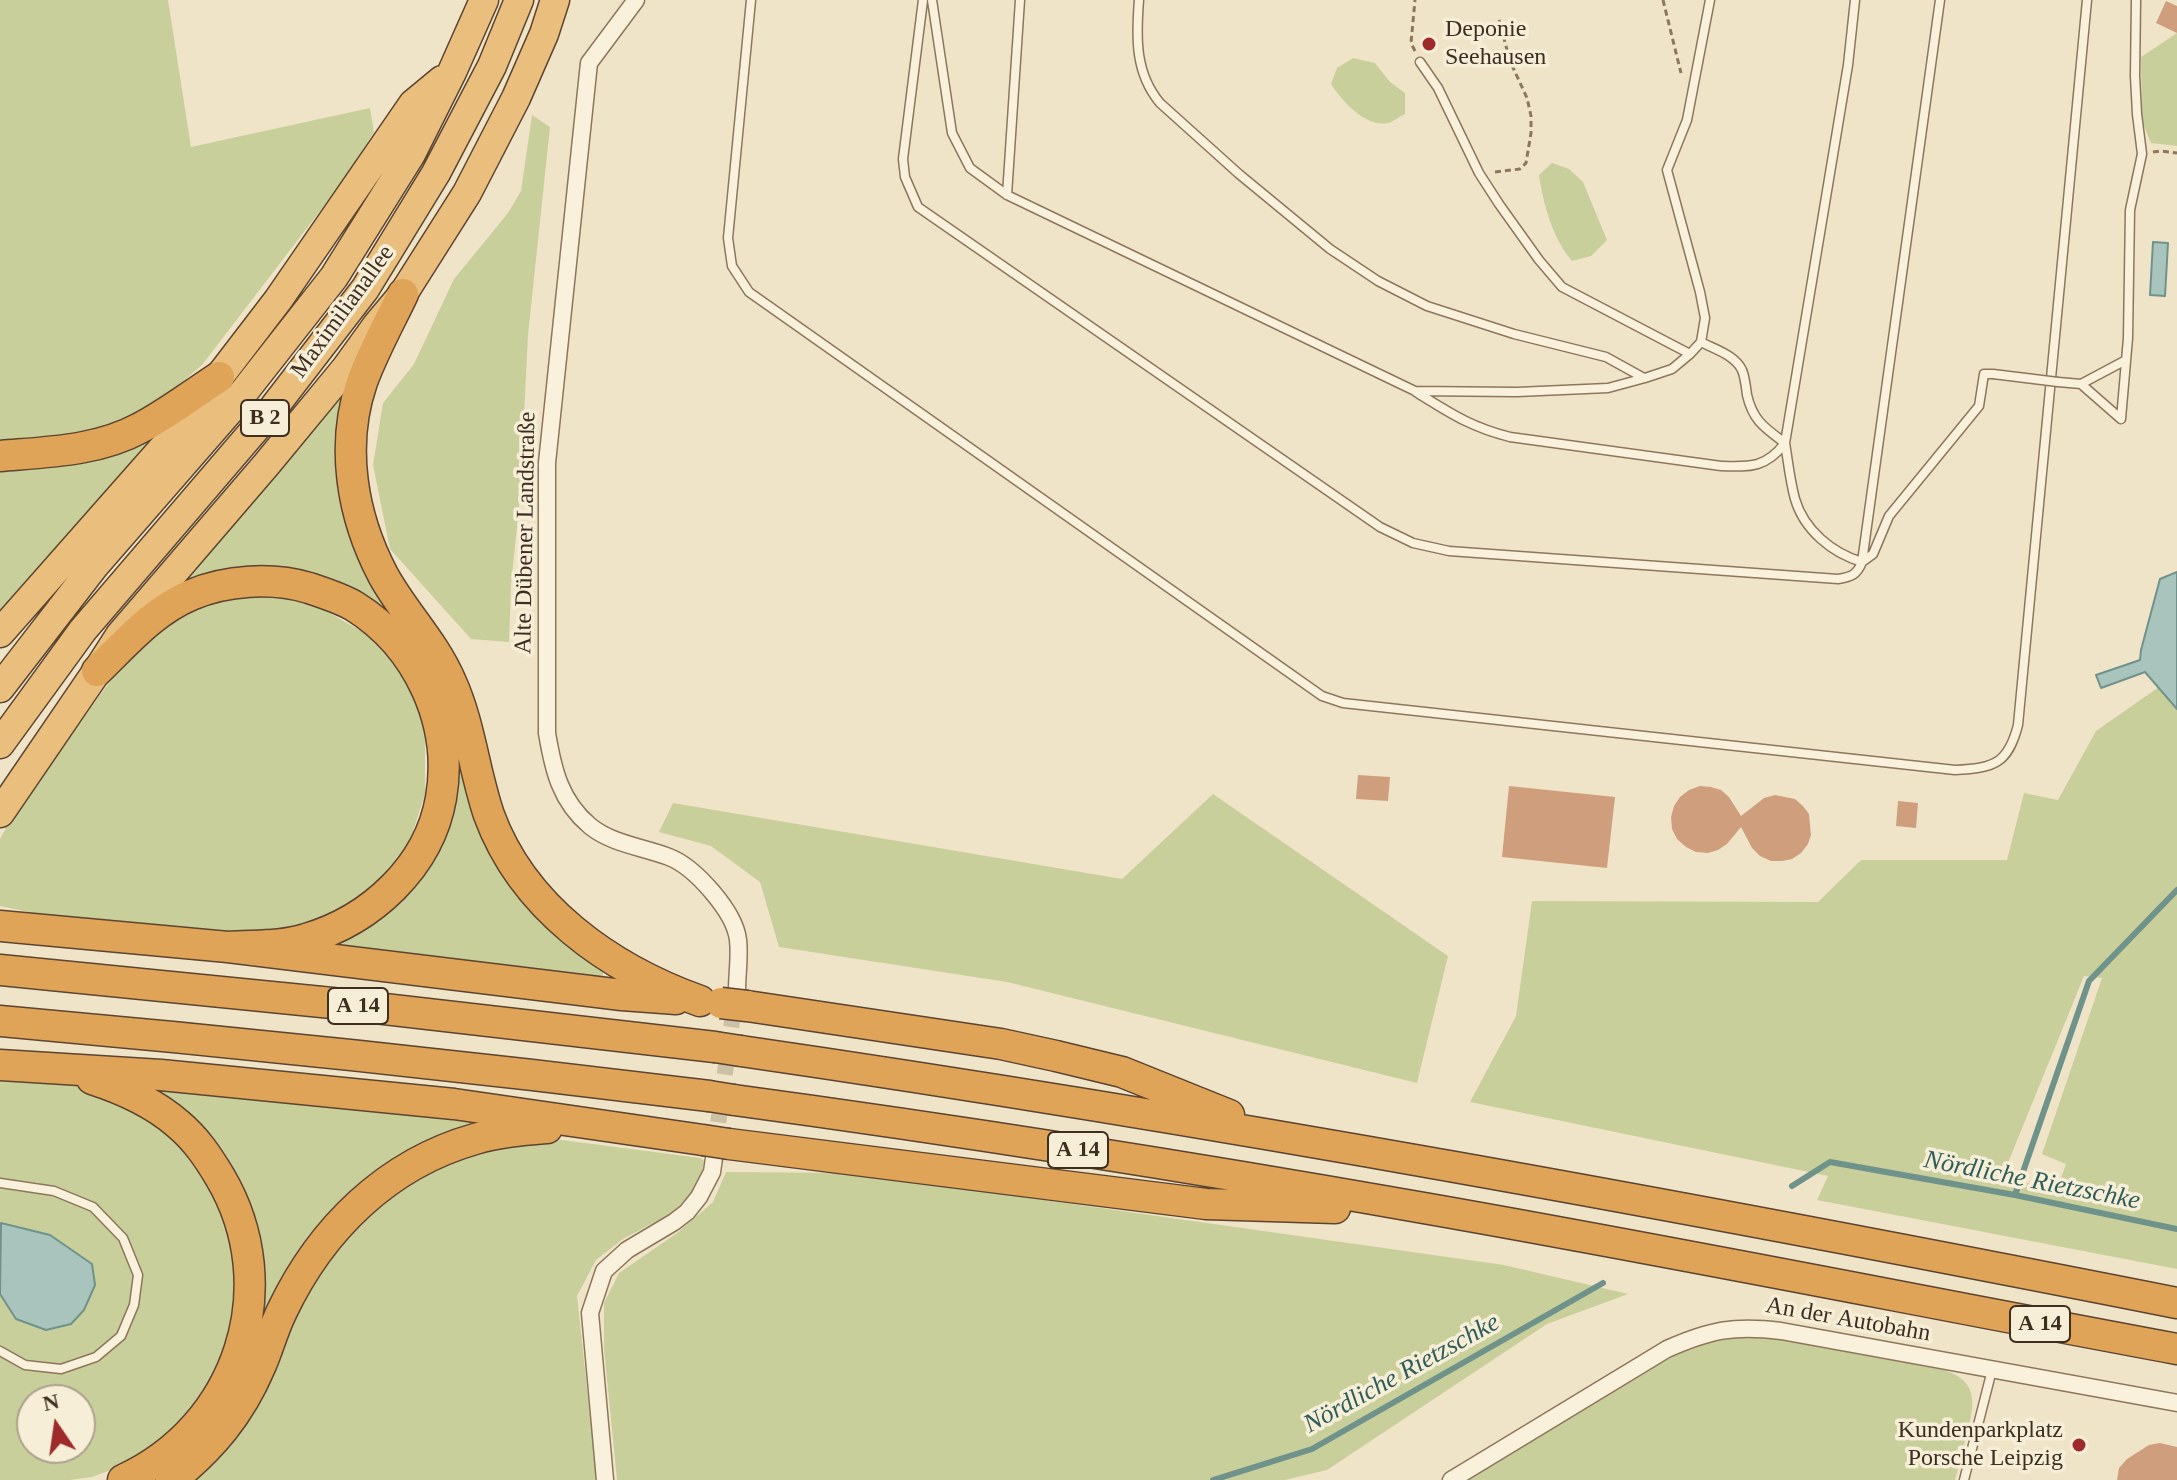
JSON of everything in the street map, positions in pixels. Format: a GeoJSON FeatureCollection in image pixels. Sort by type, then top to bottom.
{"type":"FeatureCollection","features":[{"type":"Feature","properties":{"kind":"highway","name":"Maximilianallee"},"geometry":{"type":"LineString","coordinates":[[0,688],[95,565],[229,411],[334,277],[411,154],[484,0]]}},
{"type":"Feature","properties":{"kind":"highway","name":"Maximilianallee"},"geometry":{"type":"LineString","coordinates":[[0,744],[83,630],[274,407],[365,289],[436,173],[492,66],[519,0]]}},
{"type":"Feature","properties":{"kind":"highway"},"geometry":{"type":"LineString","coordinates":[[0,813],[120,635],[276,453],[403,294],[467,193],[516,98],[555,0]]}},
{"type":"Feature","properties":{"kind":"highway"},"geometry":{"type":"LineString","coordinates":[[0,633],[209,396],[219,377],[287,288],[413,104],[452,72]]}},
{"type":"Feature","properties":{"kind":"highway"},"geometry":{"type":"LineString","coordinates":[[403,294],[362,383],[352,422],[350,454],[353,489],[367,542],[384,577],[435,651],[451,681],[463,712],[478,781],[490,818],[509,856],[536,894],[578,936],[666,989],[1001,1044],[1122,1072],[1279,1135]]}},
{"type":"Feature","properties":{"kind":"highway"},"geometry":{"type":"LineString","coordinates":[[0,456],[98,444],[139,429],[219,377]]}},
{"type":"Feature","properties":{"kind":"highway"},"geometry":{"type":"LineString","coordinates":[[97,671],[153,617],[191,595],[230,584],[270,581],[299,585],[352,605],[392,637],[426,685],[438,719],[443,758],[441,799],[422,852],[380,901],[330,931],[303,940],[228,947]]}},
{"type":"Feature","properties":{"kind":"highway"},"geometry":{"type":"LineString","coordinates":[[0,926],[228,947],[622,995],[726,1000]]}},
{"type":"Feature","properties":{"kind":"highway","name":"A 14"},"geometry":{"type":"LineString","coordinates":[[0,970],[332,1003],[728,1049],[904,1075],[1279,1135],[1941,1256],[2177,1303]]}},
{"type":"Feature","properties":{"kind":"highway","name":"A 14"},"geometry":{"type":"LineString","coordinates":[[0,1021],[476,1068],[887,1120],[1421,1207],[2177,1349]]}},
{"type":"Feature","properties":{"kind":"highway"},"geometry":{"type":"LineString","coordinates":[[0,1065],[161,1075],[494,1109],[715,1147],[1206,1204],[1295,1208],[1421,1207]]}},
{"type":"Feature","properties":{"kind":"highway"},"geometry":{"type":"LineString","coordinates":[[64,1070],[141,1099],[162,1111],[198,1143],[238,1211],[248,1255],[250,1277],[246,1328],[240,1354],[227,1382],[215,1402],[180,1444],[123,1480]]}},
{"type":"Feature","properties":{"kind":"highway"},"geometry":{"type":"LineString","coordinates":[[171,1480],[203,1455],[230,1422],[251,1389],[300,1275],[339,1224],[377,1188],[405,1169],[476,1139],[534,1129],[599,1126]]}},
{"type":"Feature","properties":{"kind":"street","name":"Alte Dübener Landstraße"},"geometry":{"type":"LineString","coordinates":[[636,0],[589,63],[547,463],[547,733],[553,771],[568,801],[590,826],[618,842],[673,859],[700,879],[723,906],[738,938],[726,1000]]}},
{"type":"Feature","properties":{"kind":"street"},"geometry":{"type":"LineString","coordinates":[[605,1480],[590,1313],[599,1285],[604,1271],[627,1250],[687,1212],[712,1172],[715,1147]]}},
{"type":"Feature","properties":{"kind":"street","name":"An der Autobahn"},"geometry":{"type":"LineString","coordinates":[[1451,1480],[1667,1349],[1724,1329],[1753,1327],[1781,1331],[2177,1403]]}},
{"type":"Feature","properties":{"kind":"lane"},"geometry":{"type":"LineString","coordinates":[[751,0],[728,238],[732,266],[749,292],[1322,696],[1343,703],[1955,770],[1980,769],[2000,760],[2012,747],[2018,725],[2087,0]]}},
{"type":"Feature","properties":{"kind":"lane"},"geometry":{"type":"LineString","coordinates":[[923,0],[903,159],[905,177],[918,207],[1380,527],[1413,543],[1449,551],[1838,579],[1850,577],[1859,571],[1862,562],[1940,0]]}},
{"type":"Feature","properties":{"kind":"lane"},"geometry":{"type":"LineString","coordinates":[[932,0],[952,133],[970,168],[1007,195],[1415,391],[1463,422],[1485,431],[1739,467],[1774,457],[1785,443]]}},
{"type":"Feature","properties":{"kind":"lane"},"geometry":{"type":"LineString","coordinates":[[1007,195],[1020,0]]}},
{"type":"Feature","properties":{"kind":"lane"},"geometry":{"type":"LineString","coordinates":[[1139,0],[1138,54],[1150,91],[1239,174],[1330,249],[1378,281],[1427,306],[1514,334],[1606,357],[1645,378]]}},
{"type":"Feature","properties":{"kind":"lane"},"geometry":{"type":"LineString","coordinates":[[1415,391],[1517,392],[1608,388],[1672,369],[1701,342],[1705,318],[1700,292],[1667,170],[1687,120],[1710,0]]}},
{"type":"Feature","properties":{"kind":"lane"},"geometry":{"type":"LineString","coordinates":[[1855,0],[1848,65],[1785,443],[1796,501],[1807,523],[1831,548],[1862,562]]}},
{"type":"Feature","properties":{"kind":"lane"},"geometry":{"type":"LineString","coordinates":[[2081,384],[2121,419],[2128,338],[2130,210],[2142,154],[2135,76],[2136,0]]}},
{"type":"Feature","properties":{"kind":"lane"},"geometry":{"type":"LineString","coordinates":[[1420,62],[1438,88],[1479,173],[1532,251],[1562,287],[1690,354]]}},
{"type":"Feature","properties":{"kind":"lane"},"geometry":{"type":"LineString","coordinates":[[1701,342],[1728,356],[1742,370],[1753,415],[1785,443]]}},
{"type":"Feature","properties":{"kind":"lane"},"geometry":{"type":"LineString","coordinates":[[1862,562],[1873,554],[1889,516],[1979,406],[1984,374],[2081,384],[2126,360]]}},
{"type":"Feature","properties":{"kind":"lane"},"geometry":{"type":"LineString","coordinates":[[0,1183],[54,1191],[93,1207],[123,1238],[138,1275],[134,1305],[121,1336],[96,1357],[61,1369],[25,1365],[0,1351]]}},
{"type":"Feature","properties":{"kind":"lane"},"geometry":{"type":"LineString","coordinates":[[1964,1480],[1992,1370]]}},
{"type":"Feature","properties":{"kind":"path"},"geometry":{"type":"LineString","coordinates":[[1415,0],[1411,43],[1420,62]]}},
{"type":"Feature","properties":{"kind":"path"},"geometry":{"type":"LineString","coordinates":[[1663,0],[1689,108]]}},
{"type":"Feature","properties":{"kind":"path"},"geometry":{"type":"LineString","coordinates":[[1479,173],[1520,169],[1526,163],[1529,149],[1531,116],[1527,98],[1510,61],[1499,20]]}},
{"type":"Feature","properties":{"kind":"path"},"geometry":{"type":"LineString","coordinates":[[2142,154],[2160,151],[2177,153]]}},
{"type":"Feature","properties":{"kind":"green space"},"geometry":{"type":"Polygon","coordinates":[[[0,0],[168,0],[191,147],[370,108],[374,132],[343,181],[202,365],[146,413],[84,437],[0,444],[0,0]]]}},
{"type":"Feature","properties":{"kind":"green space"},"geometry":{"type":"Polygon","coordinates":[[[2177,33],[2177,146],[2151,143],[2142,121],[2141,57],[2177,33]]]}},
{"type":"Feature","properties":{"kind":"green space"},"geometry":{"type":"Polygon","coordinates":[[[1353,58],[1375,63],[1390,82],[1405,93],[1405,114],[1390,122],[1371,121],[1341,98],[1331,84],[1337,68],[1353,58]]]}},
{"type":"Feature","properties":{"kind":"green space"},"geometry":{"type":"Polygon","coordinates":[[[532,115],[550,127],[528,335],[509,642],[471,639],[390,549],[373,465],[383,403],[414,364],[454,279],[508,213],[521,191],[532,115]]]}},
{"type":"Feature","properties":{"kind":"green space"},"geometry":{"type":"Polygon","coordinates":[[[1552,163],[1569,169],[1583,182],[1607,240],[1591,256],[1572,261],[1554,232],[1539,175],[1552,163]]]}},
{"type":"Feature","properties":{"kind":"green space"},"geometry":{"type":"Polygon","coordinates":[[[345,391],[337,444],[341,497],[364,559],[397,617],[390,619],[340,585],[190,582],[186,575],[345,391]]]}},
{"type":"Feature","properties":{"kind":"green space"},"geometry":{"type":"Polygon","coordinates":[[[152,438],[0,615],[0,466],[152,438]]]}},
{"type":"Feature","properties":{"kind":"green space"},"geometry":{"type":"Polygon","coordinates":[[[246,595],[309,601],[366,634],[402,670],[425,721],[425,794],[407,850],[363,901],[286,932],[247,933],[52,917],[0,906],[0,839],[115,674],[143,643],[189,608],[246,595]]]}},
{"type":"Feature","properties":{"kind":"green space"},"geometry":{"type":"Polygon","coordinates":[[[2159,687],[2177,709],[2177,1269],[1817,1200],[1828,1176],[1470,1102],[1516,1016],[1532,901],[1818,902],[1861,860],[2007,860],[2024,793],[2058,800],[2096,731],[2159,687]],[[2084,976],[2003,1175],[2056,1192],[2066,1164],[2042,1154],[2102,978],[2084,976]]]}},
{"type":"Feature","properties":{"kind":"green space"},"geometry":{"type":"Polygon","coordinates":[[[453,769],[465,775],[603,966],[603,979],[328,945],[357,931],[453,769]]]}},
{"type":"Feature","properties":{"kind":"green space"},"geometry":{"type":"Polygon","coordinates":[[[1213,794],[1448,956],[1417,1083],[1007,982],[779,947],[760,882],[711,846],[659,832],[673,803],[1122,879],[1213,794]]]}},
{"type":"Feature","properties":{"kind":"green space"},"geometry":{"type":"Polygon","coordinates":[[[0,1080],[83,1084],[152,1119],[208,1176],[234,1231],[240,1291],[230,1343],[208,1392],[163,1439],[129,1463],[92,1477],[0,1480],[0,1080]]]}},
{"type":"Feature","properties":{"kind":"green space"},"geometry":{"type":"Polygon","coordinates":[[[165,1084],[473,1120],[471,1128],[416,1150],[267,1325],[258,1326],[265,1270],[238,1180],[209,1142],[159,1097],[165,1084]]]}},
{"type":"Feature","properties":{"kind":"green space"},"geometry":{"type":"Polygon","coordinates":[[[547,1138],[704,1161],[693,1192],[681,1205],[623,1239],[596,1260],[577,1296],[597,1480],[186,1480],[322,1262],[393,1185],[455,1155],[547,1138]]]}},
{"type":"Feature","properties":{"kind":"green space"},"geometry":{"type":"Polygon","coordinates":[[[726,1172],[853,1173],[1504,1265],[1628,1294],[1547,1324],[1327,1470],[1285,1480],[617,1480],[604,1349],[604,1303],[619,1273],[677,1233],[713,1202],[726,1172]]]}},
{"type":"Feature","properties":{"kind":"green space"},"geometry":{"type":"Polygon","coordinates":[[[1739,1337],[1765,1337],[1944,1370],[1956,1375],[1969,1389],[1972,1406],[1955,1480],[1466,1480],[1672,1357],[1698,1345],[1739,1337]]]}},
{"type":"Feature","properties":{"kind":"water"},"geometry":{"type":"Polygon","coordinates":[[[2153,242],[2168,243],[2165,296],[2150,295],[2153,242]]]}},
{"type":"Feature","properties":{"kind":"water"},"geometry":{"type":"Polygon","coordinates":[[[2177,572],[2177,709],[2145,672],[2101,688],[2096,675],[2140,660],[2160,579],[2177,572]]]}},
{"type":"Feature","properties":{"kind":"water"},"geometry":{"type":"Polygon","coordinates":[[[1,1223],[50,1235],[92,1264],[95,1285],[84,1310],[71,1324],[46,1330],[16,1319],[0,1294],[1,1223]]]}},
{"type":"Feature","properties":{"kind":"building"},"geometry":{"type":"Polygon","coordinates":[[[2166,1],[2177,6],[2177,33],[2156,23],[2166,1]]]}},
{"type":"Feature","properties":{"kind":"building"},"geometry":{"type":"Polygon","coordinates":[[[1358,775],[1390,777],[1388,801],[1356,799],[1358,775]]]}},
{"type":"Feature","properties":{"kind":"building"},"geometry":{"type":"Polygon","coordinates":[[[1509,786],[1615,797],[1607,868],[1502,857],[1509,786]]]}},
{"type":"Feature","properties":{"kind":"building"},"geometry":{"type":"Polygon","coordinates":[[[1700,786],[1721,790],[1741,816],[1764,798],[1775,795],[1795,799],[1809,814],[1811,835],[1808,844],[1792,859],[1771,861],[1752,848],[1741,827],[1718,850],[1696,852],[1686,847],[1672,829],[1671,817],[1680,797],[1700,786]]]}},
{"type":"Feature","properties":{"kind":"building"},"geometry":{"type":"Polygon","coordinates":[[[1898,801],[1918,803],[1916,828],[1896,826],[1898,801]]]}},
{"type":"Feature","properties":{"kind":"building"},"geometry":{"type":"Polygon","coordinates":[[[2160,1443],[2177,1447],[2177,1480],[2117,1480],[2119,1468],[2127,1459],[2149,1445],[2160,1443]]]}},
{"type":"Feature","properties":{"kind":"waterway"},"geometry":{"type":"LineString","coordinates":[[2015,1195],[2089,981],[2177,890]]}},
{"type":"Feature","properties":{"kind":"waterway","name":"Nördliche Rietzschke"},"geometry":{"type":"LineString","coordinates":[[1792,1186],[1830,1162],[2015,1195],[2177,1229]]}},
{"type":"Feature","properties":{"kind":"waterway","name":"Nördliche Rietzschke"},"geometry":{"type":"LineString","coordinates":[[1213,1480],[1312,1449],[1603,1283]]}},
{"type":"Feature","properties":{"kind":"tunnel"},"geometry":{"type":"LineString","coordinates":[[715,1146],[735,999]]}},
{"type":"Feature","properties":{"kind":"place","name":"Deponie Seehausen"},"geometry":{"type":"Point","coordinates":[1429,44]}},
{"type":"Feature","properties":{"kind":"place","name":"Kundenparkplatz Porsche Leipzig"},"geometry":{"type":"Point","coordinates":[2079,1445]}}]}
